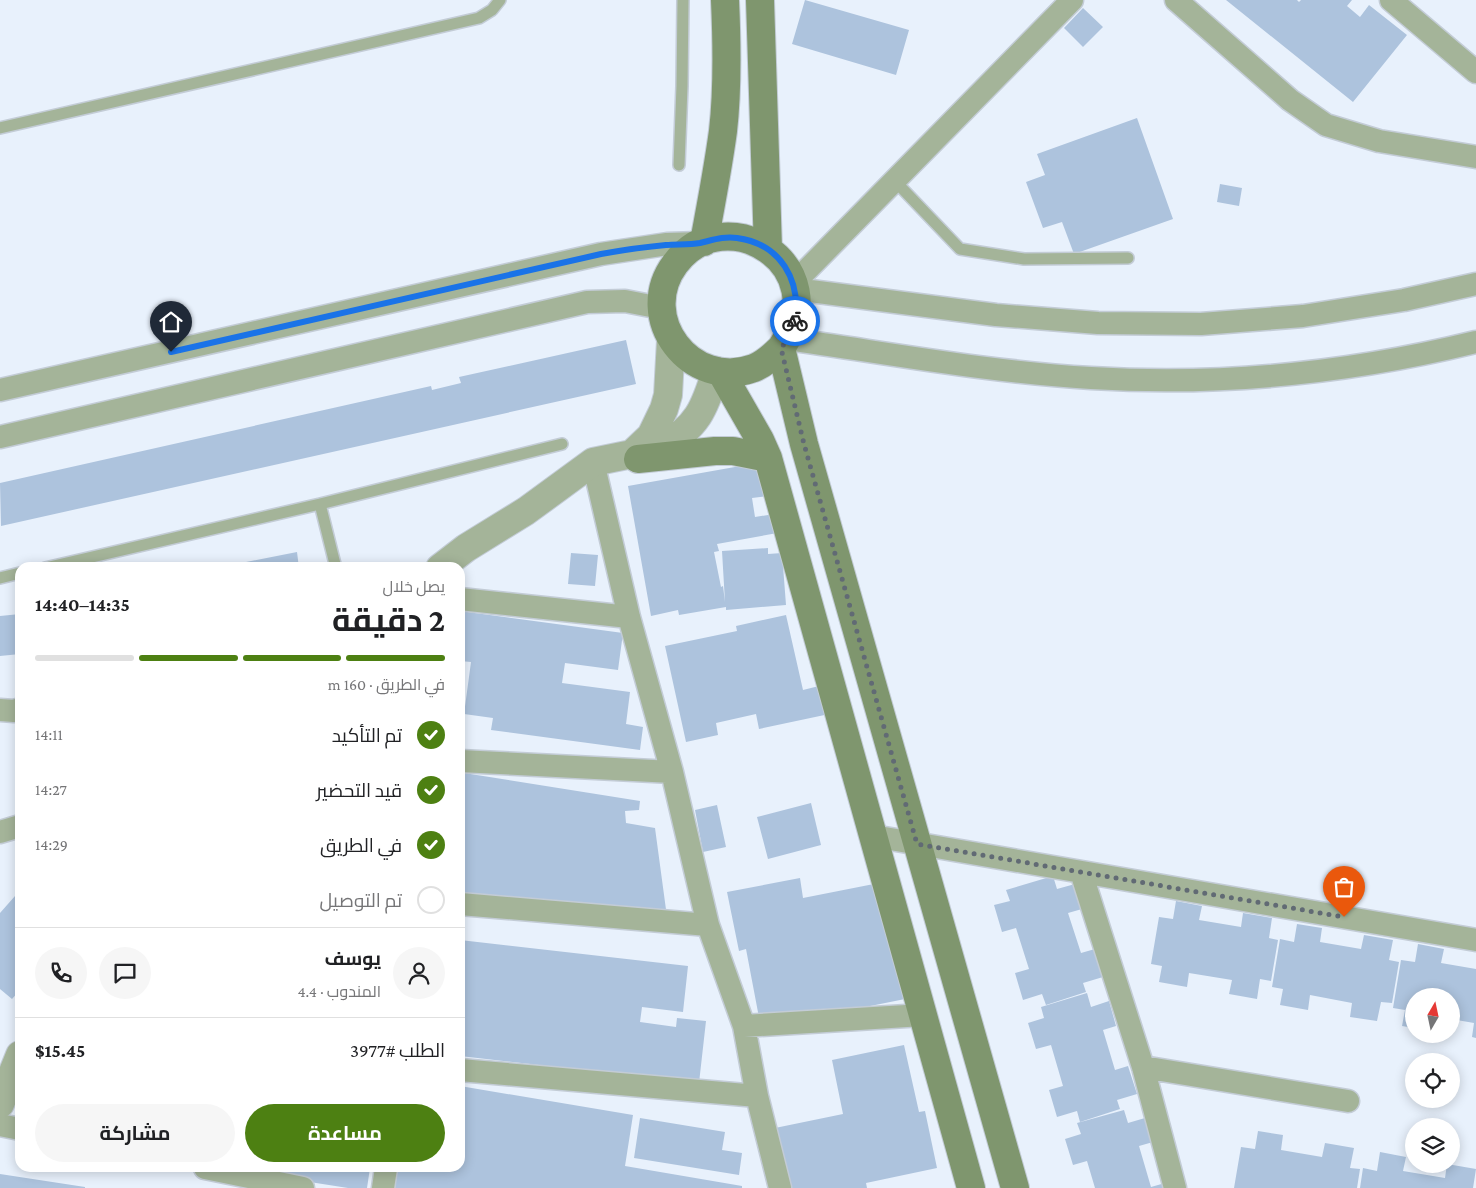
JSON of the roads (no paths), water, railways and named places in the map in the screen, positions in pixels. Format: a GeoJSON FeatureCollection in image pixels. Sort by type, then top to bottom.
{"type":"FeatureCollection","features":[{"type":"Feature","properties":{"kind":"main road"},"geometry":{"type":"LineString","coordinates":[[702,242],[717,171],[723,131],[727,50],[725,0]]}},
{"type":"Feature","properties":{"kind":"main road"},"geometry":{"type":"LineString","coordinates":[[760,0],[768,249]]}},
{"type":"Feature","properties":{"kind":"main road"},"geometry":{"type":"LineString","coordinates":[[737,237],[753,241],[768,249],[788,270],[795,286],[797,306],[795,324],[785,344],[769,360],[754,368],[738,372],[719,372],[698,365],[683,355],[671,340],[664,325],[661,308],[662,292],[667,277],[675,263],[702,242],[720,238],[737,237]]}},
{"type":"Feature","properties":{"kind":"main road"},"geometry":{"type":"LineString","coordinates":[[785,344],[804,444],[1015,1188]]}},
{"type":"Feature","properties":{"kind":"main road"},"geometry":{"type":"LineString","coordinates":[[719,372],[760,440],[768,458],[970,1188]]}},
{"type":"Feature","properties":{"kind":"main road"},"geometry":{"type":"LineString","coordinates":[[635,456],[716,451],[768,458]]}},
{"type":"Feature","properties":{"kind":"street"},"geometry":{"type":"LineString","coordinates":[[795,286],[894,180],[1072,0]]}},
{"type":"Feature","properties":{"kind":"street"},"geometry":{"type":"LineString","coordinates":[[1176,0],[1290,100],[1326,125],[1379,141],[1476,157]]}},
{"type":"Feature","properties":{"kind":"street"},"geometry":{"type":"LineString","coordinates":[[1392,0],[1476,72]]}},
{"type":"Feature","properties":{"kind":"street"},"geometry":{"type":"LineString","coordinates":[[0,390],[601,254],[667,244],[702,242]]}},
{"type":"Feature","properties":{"kind":"street"},"geometry":{"type":"LineString","coordinates":[[795,286],[996,315],[1098,323],[1201,324],[1303,316],[1404,300],[1476,284]]}},
{"type":"Feature","properties":{"kind":"street"},"geometry":{"type":"LineString","coordinates":[[0,437],[587,302],[625,301],[661,308]]}},
{"type":"Feature","properties":{"kind":"street"},"geometry":{"type":"LineString","coordinates":[[635,456],[651,436],[664,409],[669,380],[671,340]]}},
{"type":"Feature","properties":{"kind":"street"},"geometry":{"type":"LineString","coordinates":[[785,344],[1091,378],[1200,380],[1310,373],[1418,356],[1476,342]]}},
{"type":"Feature","properties":{"kind":"street"},"geometry":{"type":"LineString","coordinates":[[448,562],[466,548],[526,511],[593,462],[635,456],[677,438],[697,418],[705,405],[719,372]]}},
{"type":"Feature","properties":{"kind":"street"},"geometry":{"type":"LineString","coordinates":[[593,462],[630,618],[672,772],[708,925],[744,1026],[757,1096],[780,1188]]}},
{"type":"Feature","properties":{"kind":"street"},"geometry":{"type":"LineString","coordinates":[[465,600],[630,618]]}},
{"type":"Feature","properties":{"kind":"street"},"geometry":{"type":"LineString","coordinates":[[0,710],[15,711]]}},
{"type":"Feature","properties":{"kind":"street"},"geometry":{"type":"LineString","coordinates":[[465,761],[672,772]]}},
{"type":"Feature","properties":{"kind":"street"},"geometry":{"type":"LineString","coordinates":[[0,832],[15,828]]}},
{"type":"Feature","properties":{"kind":"street"},"geometry":{"type":"LineString","coordinates":[[873,836],[1476,940]]}},
{"type":"Feature","properties":{"kind":"street"},"geometry":{"type":"LineString","coordinates":[[1081,872],[1143,1067],[1175,1188]]}},
{"type":"Feature","properties":{"kind":"street"},"geometry":{"type":"LineString","coordinates":[[465,904],[708,925]]}},
{"type":"Feature","properties":{"kind":"street"},"geometry":{"type":"LineString","coordinates":[[744,1026],[923,1016]]}},
{"type":"Feature","properties":{"kind":"street"},"geometry":{"type":"LineString","coordinates":[[0,1104],[15,1067]]}},
{"type":"Feature","properties":{"kind":"street"},"geometry":{"type":"LineString","coordinates":[[1143,1067],[1348,1101]]}},
{"type":"Feature","properties":{"kind":"street"},"geometry":{"type":"LineString","coordinates":[[465,1070],[757,1096]]}},
{"type":"Feature","properties":{"kind":"street"},"geometry":{"type":"LineString","coordinates":[[0,1125],[15,1128]]}},
{"type":"Feature","properties":{"kind":"street"},"geometry":{"type":"LineString","coordinates":[[225,1172],[303,1188]]}},
{"type":"Feature","properties":{"kind":"street"},"geometry":{"type":"LineString","coordinates":[[383,1188],[385,1172]]}},
{"type":"Feature","properties":{"kind":"lane"},"geometry":{"type":"LineString","coordinates":[[0,128],[479,18],[492,10],[500,0]]}},
{"type":"Feature","properties":{"kind":"lane"},"geometry":{"type":"LineString","coordinates":[[679,165],[683,0]]}},
{"type":"Feature","properties":{"kind":"lane"},"geometry":{"type":"LineString","coordinates":[[894,180],[960,249],[1024,259],[1128,258]]}},
{"type":"Feature","properties":{"kind":"lane"},"geometry":{"type":"LineString","coordinates":[[71,562],[320,504],[562,444]]}},
{"type":"Feature","properties":{"kind":"lane"},"geometry":{"type":"LineString","coordinates":[[320,504],[334,562]]}},
{"type":"Feature","properties":{"kind":"lane"},"geometry":{"type":"LineString","coordinates":[[0,578],[15,574]]}}]}
